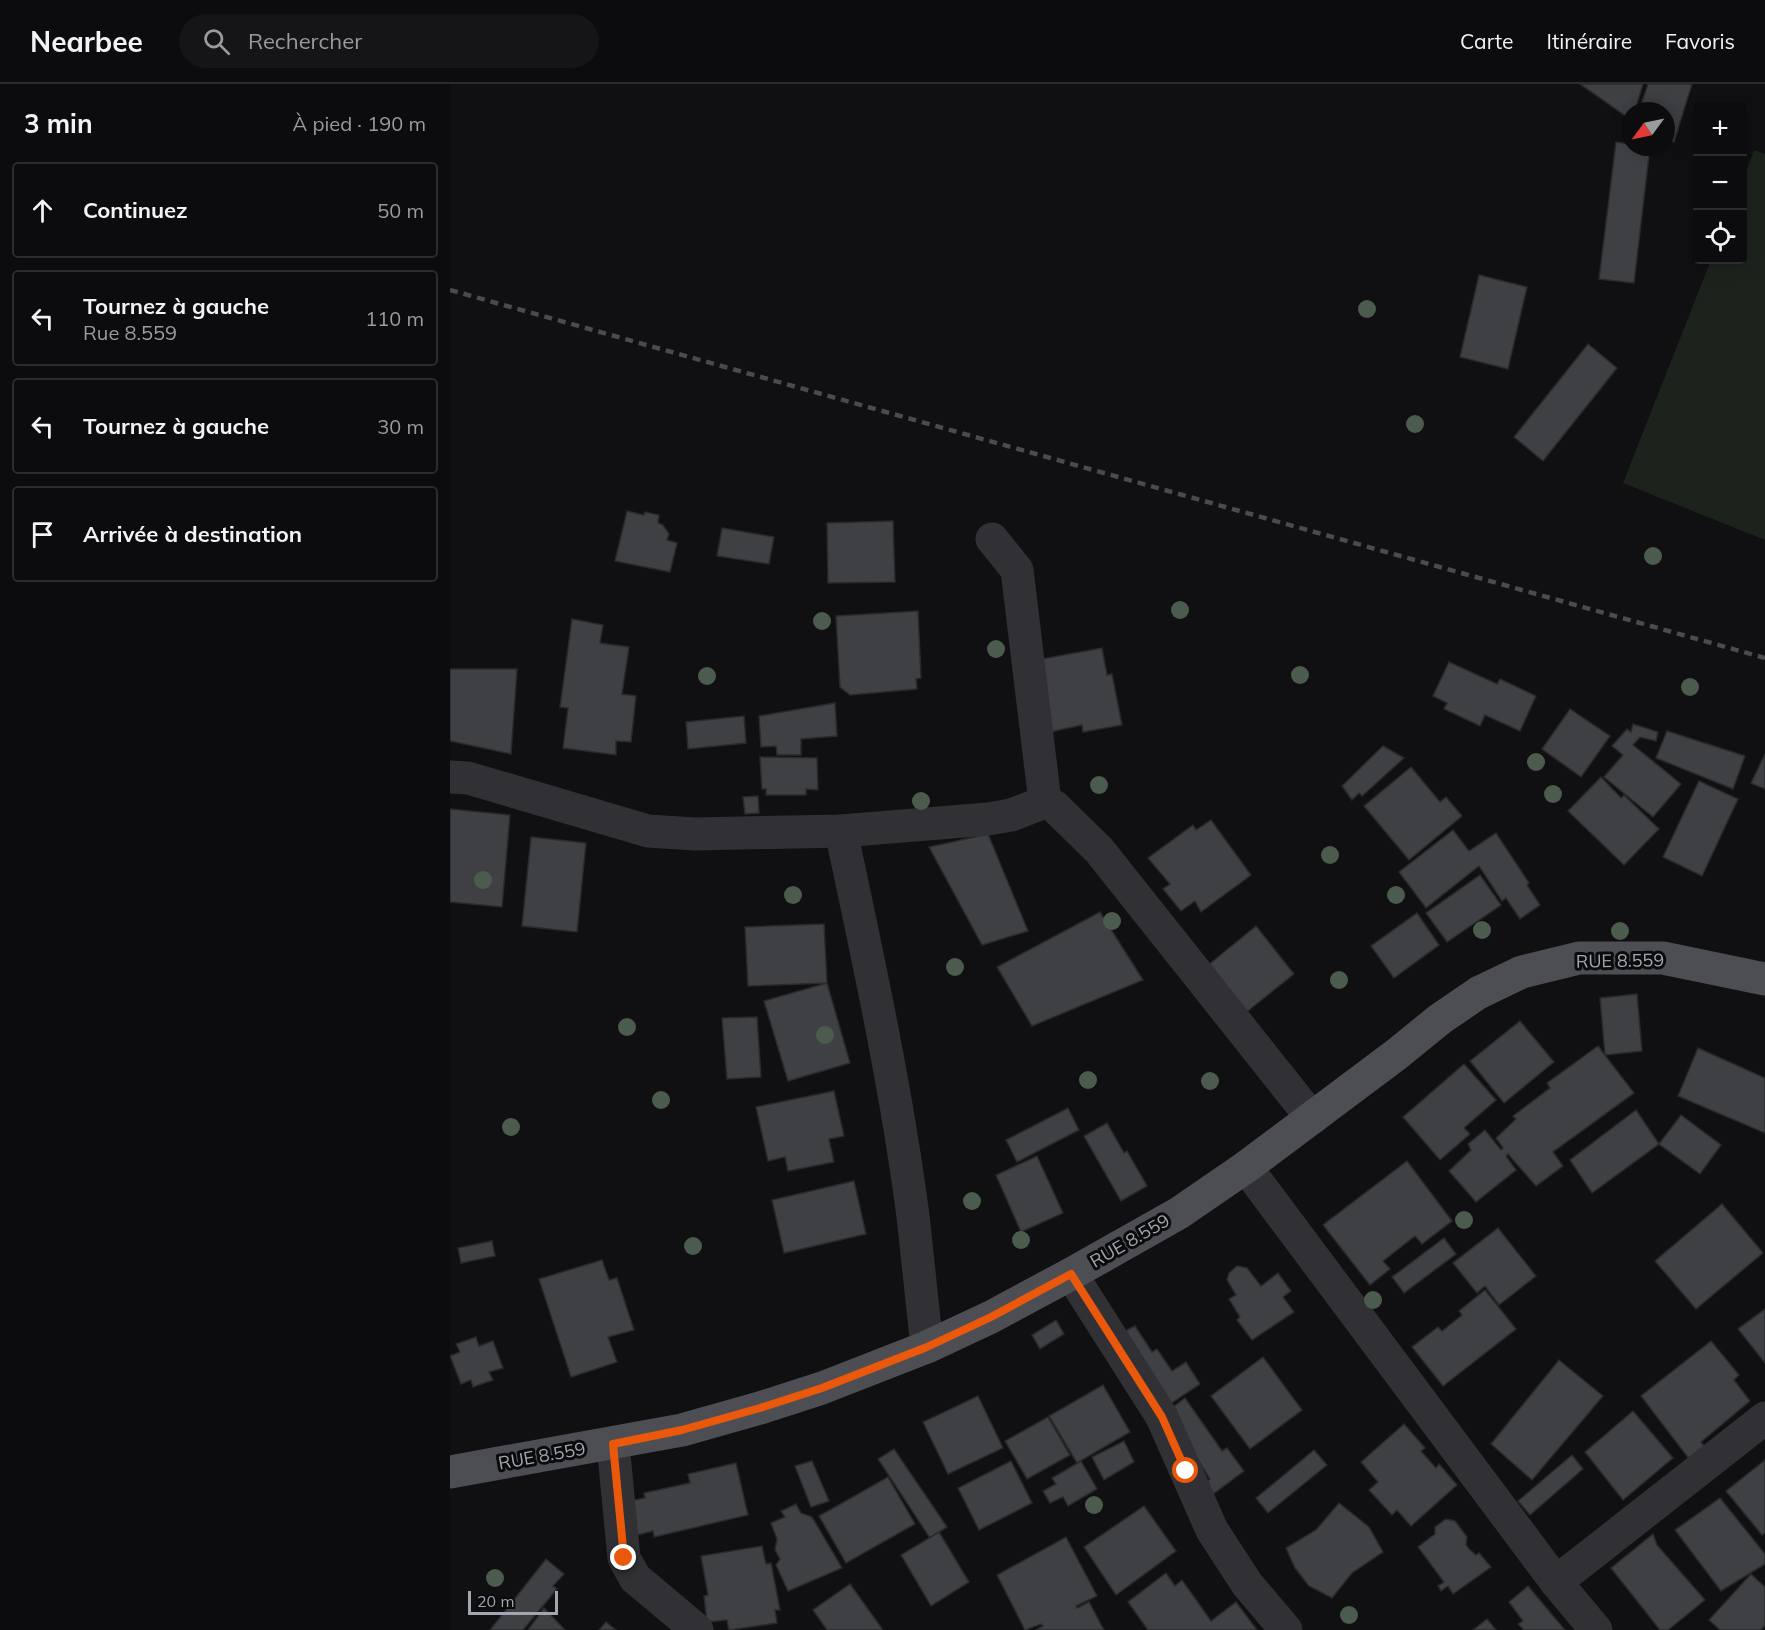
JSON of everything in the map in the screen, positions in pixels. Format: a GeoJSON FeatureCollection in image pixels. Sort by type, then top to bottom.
{"type":"FeatureCollection","features":[{"type":"Feature","properties":{"kind":"main road","name":"RUE 8.559"},"geometry":{"type":"LineString","coordinates":[[450,1472],[682,1430],[822,1388],[927,1347],[991,1317],[1179,1213],[1312,1118],[1440,1019],[1478,993],[1522,972],[1579,958],[1663,958],[1765,980]]}},
{"type":"Feature","properties":{"kind":"street"},"geometry":{"type":"LineString","coordinates":[[992,538],[1017,570],[1045,802]]}},
{"type":"Feature","properties":{"kind":"street"},"geometry":{"type":"LineString","coordinates":[[450,777],[468,778],[648,831],[695,834],[841,831],[988,819],[1011,815],[1045,802],[1054,806],[1099,850],[1312,1118]]}},
{"type":"Feature","properties":{"kind":"street"},"geometry":{"type":"LineString","coordinates":[[841,831],[874,987],[901,1138],[913,1215],[927,1347]]}},
{"type":"Feature","properties":{"kind":"street"},"geometry":{"type":"LineString","coordinates":[[1246,1167],[1556,1582],[1596,1630]]}},
{"type":"Feature","properties":{"kind":"street"},"geometry":{"type":"LineString","coordinates":[[1071,1274],[1162,1417],[1212,1530],[1247,1584],[1286,1630]]}},
{"type":"Feature","properties":{"kind":"street"},"geometry":{"type":"LineString","coordinates":[[1556,1582],[1765,1418]]}},
{"type":"Feature","properties":{"kind":"street"},"geometry":{"type":"LineString","coordinates":[[613,1444],[624,1558],[635,1578],[697,1630]]}},
{"type":"Feature","properties":{"kind":"shaded area"},"geometry":{"type":"Polygon","coordinates":[[[1754,150],[1765,154],[1765,540],[1623,483],[1709,264],[1747,264],[1747,169],[1754,150]]]}},
{"type":"Feature","properties":{"kind":"building"},"geometry":{"type":"Polygon","coordinates":[[[1580,84],[1643,84],[1638,102],[1621,102],[1621,113],[1580,84]]]}},
{"type":"Feature","properties":{"kind":"building"},"geometry":{"type":"Polygon","coordinates":[[[1648,84],[1692,84],[1675,139],[1675,102],[1642,102],[1648,84]]]}},
{"type":"Feature","properties":{"kind":"building"},"geometry":{"type":"Polygon","coordinates":[[[1616,142],[1621,143],[1621,156],[1649,156],[1634,283],[1599,279],[1616,142]]]}},
{"type":"Feature","properties":{"kind":"building"},"geometry":{"type":"Polygon","coordinates":[[[1479,275],[1527,287],[1508,369],[1460,357],[1479,275]]]}},
{"type":"Feature","properties":{"kind":"building"},"geometry":{"type":"Polygon","coordinates":[[[1588,344],[1617,368],[1543,461],[1514,437],[1588,344]]]}},
{"type":"Feature","properties":{"kind":"building"},"geometry":{"type":"Polygon","coordinates":[[[627,511],[644,515],[645,512],[659,515],[658,523],[663,525],[669,534],[667,540],[677,543],[670,572],[615,561],[627,511]]]}},
{"type":"Feature","properties":{"kind":"building"},"geometry":{"type":"Polygon","coordinates":[[[893,521],[895,582],[828,583],[827,523],[893,521]]]}},
{"type":"Feature","properties":{"kind":"building"},"geometry":{"type":"Polygon","coordinates":[[[722,528],[774,537],[769,564],[717,556],[722,528]]]}},
{"type":"Feature","properties":{"kind":"building"},"geometry":{"type":"Polygon","coordinates":[[[918,611],[921,678],[916,679],[917,689],[850,695],[840,687],[836,616],[918,611]]]}},
{"type":"Feature","properties":{"kind":"building"},"geometry":{"type":"Polygon","coordinates":[[[572,619],[603,625],[600,643],[629,647],[622,694],[636,696],[631,742],[616,741],[616,755],[563,748],[568,708],[560,707],[572,619]]]}},
{"type":"Feature","properties":{"kind":"building"},"geometry":{"type":"Polygon","coordinates":[[[1102,648],[1107,675],[1112,674],[1122,725],[1083,732],[1082,725],[1050,732],[1036,660],[1102,648]]]}},
{"type":"Feature","properties":{"kind":"building"},"geometry":{"type":"Polygon","coordinates":[[[1449,662],[1497,684],[1500,679],[1536,696],[1520,731],[1485,715],[1480,726],[1444,709],[1447,703],[1433,696],[1449,662]]]}},
{"type":"Feature","properties":{"kind":"building"},"geometry":{"type":"Polygon","coordinates":[[[450,669],[517,669],[511,754],[450,741],[450,669]]]}},
{"type":"Feature","properties":{"kind":"building"},"geometry":{"type":"Polygon","coordinates":[[[835,703],[837,736],[801,739],[801,755],[777,755],[776,746],[761,747],[759,716],[835,703]]]}},
{"type":"Feature","properties":{"kind":"building"},"geometry":{"type":"Polygon","coordinates":[[[1570,709],[1610,736],[1581,777],[1542,749],[1570,709]]]}},
{"type":"Feature","properties":{"kind":"building"},"geometry":{"type":"Polygon","coordinates":[[[744,716],[746,743],[688,749],[686,722],[744,716]]]}},
{"type":"Feature","properties":{"kind":"building"},"geometry":{"type":"Polygon","coordinates":[[[1633,724],[1658,732],[1656,741],[1640,737],[1633,745],[1681,784],[1653,817],[1604,777],[1623,755],[1612,746],[1627,729],[1631,732],[1633,724]]]}},
{"type":"Feature","properties":{"kind":"building"},"geometry":{"type":"Polygon","coordinates":[[[1667,731],[1745,756],[1733,789],[1656,758],[1667,731]]]}},
{"type":"Feature","properties":{"kind":"building"},"geometry":{"type":"Polygon","coordinates":[[[1383,746],[1404,758],[1362,796],[1359,793],[1352,800],[1342,786],[1383,746]]]}},
{"type":"Feature","properties":{"kind":"building"},"geometry":{"type":"Polygon","coordinates":[[[1765,754],[1765,789],[1751,783],[1765,754]]]}},
{"type":"Feature","properties":{"kind":"building"},"geometry":{"type":"Polygon","coordinates":[[[760,757],[817,758],[818,790],[806,789],[806,795],[766,795],[766,789],[762,789],[760,757]]]}},
{"type":"Feature","properties":{"kind":"building"},"geometry":{"type":"Polygon","coordinates":[[[1411,767],[1440,802],[1446,797],[1462,816],[1409,860],[1364,806],[1411,767]]]}},
{"type":"Feature","properties":{"kind":"building"},"geometry":{"type":"Polygon","coordinates":[[[1601,777],[1621,798],[1624,795],[1659,829],[1624,865],[1568,811],[1601,777]]]}},
{"type":"Feature","properties":{"kind":"building"},"geometry":{"type":"Polygon","coordinates":[[[1699,781],[1738,799],[1702,876],[1663,857],[1699,781]]]}},
{"type":"Feature","properties":{"kind":"building"},"geometry":{"type":"Polygon","coordinates":[[[758,796],[759,813],[745,814],[743,797],[758,796]]]}},
{"type":"Feature","properties":{"kind":"building"},"geometry":{"type":"Polygon","coordinates":[[[450,809],[510,815],[502,907],[450,902],[450,809]]]}},
{"type":"Feature","properties":{"kind":"building"},"geometry":{"type":"Polygon","coordinates":[[[1211,820],[1251,875],[1201,912],[1195,901],[1181,911],[1163,889],[1170,884],[1148,858],[1193,825],[1196,830],[1211,820]]]}},
{"type":"Feature","properties":{"kind":"building"},"geometry":{"type":"Polygon","coordinates":[[[1453,830],[1469,851],[1496,833],[1529,883],[1527,885],[1540,905],[1520,919],[1506,898],[1502,901],[1479,866],[1426,908],[1399,872],[1453,830]]]}},
{"type":"Feature","properties":{"kind":"building"},"geometry":{"type":"Polygon","coordinates":[[[988,834],[1028,931],[982,945],[929,847],[988,834]]]}},
{"type":"Feature","properties":{"kind":"building"},"geometry":{"type":"Polygon","coordinates":[[[531,837],[586,843],[577,932],[522,926],[531,837]]]}},
{"type":"Feature","properties":{"kind":"building"},"geometry":{"type":"Polygon","coordinates":[[[1480,875],[1501,905],[1447,942],[1426,913],[1480,875]]]}},
{"type":"Feature","properties":{"kind":"building"},"geometry":{"type":"Polygon","coordinates":[[[1100,912],[1143,980],[1032,1026],[997,967],[1100,912]]]}},
{"type":"Feature","properties":{"kind":"building"},"geometry":{"type":"Polygon","coordinates":[[[1417,913],[1439,945],[1394,978],[1371,946],[1417,913]]]}},
{"type":"Feature","properties":{"kind":"building"},"geometry":{"type":"Polygon","coordinates":[[[824,924],[827,983],[748,986],[745,927],[824,924]]]}},
{"type":"Feature","properties":{"kind":"building"},"geometry":{"type":"Polygon","coordinates":[[[1256,926],[1294,974],[1244,1014],[1207,966],[1256,926]]]}},
{"type":"Feature","properties":{"kind":"building"},"geometry":{"type":"Polygon","coordinates":[[[827,983],[850,1063],[788,1081],[764,1001],[827,983]]]}},
{"type":"Feature","properties":{"kind":"building"},"geometry":{"type":"Polygon","coordinates":[[[1637,994],[1642,1051],[1605,1055],[1600,998],[1637,994]]]}},
{"type":"Feature","properties":{"kind":"building"},"geometry":{"type":"Polygon","coordinates":[[[757,1017],[761,1077],[727,1079],[722,1018],[757,1017]]]}},
{"type":"Feature","properties":{"kind":"building"},"geometry":{"type":"Polygon","coordinates":[[[1520,1021],[1554,1062],[1504,1103],[1470,1061],[1520,1021]]]}},
{"type":"Feature","properties":{"kind":"building"},"geometry":{"type":"Polygon","coordinates":[[[1598,1046],[1634,1093],[1553,1152],[1563,1166],[1536,1186],[1508,1154],[1506,1156],[1516,1170],[1476,1202],[1449,1171],[1471,1150],[1468,1144],[1485,1130],[1501,1150],[1503,1148],[1496,1138],[1516,1119],[1513,1116],[1550,1088],[1547,1083],[1598,1046]]]}},
{"type":"Feature","properties":{"kind":"building"},"geometry":{"type":"Polygon","coordinates":[[[1698,1048],[1765,1078],[1765,1133],[1678,1096],[1698,1048]]]}},
{"type":"Feature","properties":{"kind":"building"},"geometry":{"type":"Polygon","coordinates":[[[1464,1064],[1496,1100],[1464,1128],[1470,1134],[1440,1160],[1403,1117],[1464,1064]]]}},
{"type":"Feature","properties":{"kind":"building"},"geometry":{"type":"Polygon","coordinates":[[[834,1091],[844,1136],[829,1139],[834,1162],[788,1171],[785,1157],[768,1161],[756,1107],[834,1091]]]}},
{"type":"Feature","properties":{"kind":"building"},"geometry":{"type":"Polygon","coordinates":[[[1068,1108],[1079,1130],[1017,1162],[1006,1140],[1068,1108]]]}},
{"type":"Feature","properties":{"kind":"building"},"geometry":{"type":"Polygon","coordinates":[[[1636,1110],[1659,1144],[1592,1193],[1570,1160],[1636,1110]]]}},
{"type":"Feature","properties":{"kind":"building"},"geometry":{"type":"Polygon","coordinates":[[[1681,1115],[1721,1145],[1700,1174],[1659,1144],[1681,1115]]]}},
{"type":"Feature","properties":{"kind":"building"},"geometry":{"type":"Polygon","coordinates":[[[1107,1123],[1124,1153],[1127,1151],[1147,1186],[1121,1201],[1084,1136],[1107,1123]]]}},
{"type":"Feature","properties":{"kind":"building"},"geometry":{"type":"Polygon","coordinates":[[[1037,1156],[1063,1213],[1021,1232],[996,1175],[1037,1156]]]}},
{"type":"Feature","properties":{"kind":"building"},"geometry":{"type":"Polygon","coordinates":[[[1407,1161],[1452,1221],[1422,1244],[1415,1236],[1383,1261],[1390,1269],[1370,1285],[1323,1225],[1407,1161]]]}},
{"type":"Feature","properties":{"kind":"building"},"geometry":{"type":"Polygon","coordinates":[[[854,1181],[866,1234],[784,1253],[772,1200],[854,1181]]]}},
{"type":"Feature","properties":{"kind":"building"},"geometry":{"type":"Polygon","coordinates":[[[1722,1204],[1763,1253],[1696,1309],[1655,1261],[1722,1204]]]}},
{"type":"Feature","properties":{"kind":"building"},"geometry":{"type":"Polygon","coordinates":[[[1498,1228],[1536,1276],[1499,1305],[1485,1286],[1477,1293],[1453,1263],[1498,1228]]]}},
{"type":"Feature","properties":{"kind":"building"},"geometry":{"type":"Polygon","coordinates":[[[1444,1238],[1456,1254],[1404,1293],[1392,1277],[1444,1238]]]}},
{"type":"Feature","properties":{"kind":"building"},"geometry":{"type":"Polygon","coordinates":[[[492,1241],[495,1256],[461,1263],[458,1248],[492,1241]]]}},
{"type":"Feature","properties":{"kind":"building"},"geometry":{"type":"Polygon","coordinates":[[[602,1260],[609,1280],[617,1278],[634,1330],[608,1337],[617,1362],[571,1377],[539,1279],[602,1260]]]}},
{"type":"Feature","properties":{"kind":"building"},"geometry":{"type":"Polygon","coordinates":[[[1237,1266],[1247,1268],[1261,1286],[1278,1273],[1291,1291],[1283,1297],[1294,1312],[1252,1340],[1237,1320],[1240,1317],[1229,1299],[1236,1295],[1227,1280],[1229,1273],[1237,1266]]]}},
{"type":"Feature","properties":{"kind":"building"},"geometry":{"type":"Polygon","coordinates":[[[1485,1290],[1516,1329],[1443,1386],[1412,1347],[1438,1327],[1442,1331],[1462,1315],[1459,1311],[1485,1290]]]}},
{"type":"Feature","properties":{"kind":"building"},"geometry":{"type":"Polygon","coordinates":[[[1765,1309],[1765,1363],[1738,1329],[1765,1309]]]}},
{"type":"Feature","properties":{"kind":"building"},"geometry":{"type":"Polygon","coordinates":[[[1056,1320],[1064,1334],[1040,1349],[1032,1335],[1056,1320]]]}},
{"type":"Feature","properties":{"kind":"building"},"geometry":{"type":"Polygon","coordinates":[[[1135,1326],[1152,1352],[1157,1349],[1172,1371],[1186,1362],[1200,1384],[1170,1404],[1125,1331],[1135,1326]]]}},
{"type":"Feature","properties":{"kind":"building"},"geometry":{"type":"Polygon","coordinates":[[[476,1337],[479,1346],[493,1341],[503,1368],[489,1372],[493,1380],[473,1387],[471,1380],[461,1384],[450,1356],[460,1352],[456,1344],[476,1337]]]}},
{"type":"Feature","properties":{"kind":"building"},"geometry":{"type":"Polygon","coordinates":[[[1711,1341],[1739,1375],[1734,1380],[1750,1401],[1701,1442],[1711,1455],[1696,1468],[1641,1396],[1711,1341]]]}},
{"type":"Feature","properties":{"kind":"building"},"geometry":{"type":"Polygon","coordinates":[[[1263,1357],[1302,1410],[1250,1449],[1211,1396],[1263,1357]]]}},
{"type":"Feature","properties":{"kind":"building"},"geometry":{"type":"Polygon","coordinates":[[[1559,1360],[1603,1396],[1532,1480],[1491,1444],[1559,1360]]]}},
{"type":"Feature","properties":{"kind":"building"},"geometry":{"type":"Polygon","coordinates":[[[1103,1385],[1130,1432],[1077,1463],[1049,1416],[1103,1385]]]}},
{"type":"Feature","properties":{"kind":"building"},"geometry":{"type":"Polygon","coordinates":[[[978,1396],[1003,1448],[948,1474],[923,1422],[978,1396]]]}},
{"type":"Feature","properties":{"kind":"building"},"geometry":{"type":"Polygon","coordinates":[[[1185,1398],[1222,1451],[1227,1448],[1244,1471],[1209,1497],[1203,1484],[1210,1479],[1168,1411],[1185,1398]]]}},
{"type":"Feature","properties":{"kind":"building"},"geometry":{"type":"Polygon","coordinates":[[[1633,1411],[1673,1458],[1623,1500],[1585,1452],[1633,1411]]]}},
{"type":"Feature","properties":{"kind":"building"},"geometry":{"type":"Polygon","coordinates":[[[1048,1417],[1070,1455],[1027,1479],[1005,1441],[1048,1417]]]}},
{"type":"Feature","properties":{"kind":"building"},"geometry":{"type":"Polygon","coordinates":[[[1404,1424],[1425,1448],[1421,1451],[1436,1468],[1439,1464],[1457,1485],[1411,1526],[1397,1510],[1392,1515],[1369,1490],[1378,1482],[1361,1462],[1404,1424]]]}},
{"type":"Feature","properties":{"kind":"building"},"geometry":{"type":"Polygon","coordinates":[[[1124,1441],[1134,1462],[1104,1480],[1092,1457],[1124,1441]]]}},
{"type":"Feature","properties":{"kind":"building"},"geometry":{"type":"Polygon","coordinates":[[[894,1449],[947,1527],[930,1538],[878,1459],[894,1449]]]}},
{"type":"Feature","properties":{"kind":"building"},"geometry":{"type":"Polygon","coordinates":[[[1314,1450],[1327,1465],[1268,1513],[1256,1498],[1314,1450]]]}},
{"type":"Feature","properties":{"kind":"building"},"geometry":{"type":"Polygon","coordinates":[[[1572,1455],[1583,1469],[1530,1515],[1518,1501],[1572,1455]]]}},
{"type":"Feature","properties":{"kind":"building"},"geometry":{"type":"Polygon","coordinates":[[[1765,1460],[1765,1533],[1762,1535],[1726,1491],[1765,1460]]]}},
{"type":"Feature","properties":{"kind":"building"},"geometry":{"type":"Polygon","coordinates":[[[812,1461],[829,1501],[811,1507],[795,1466],[812,1461]]]}},
{"type":"Feature","properties":{"kind":"building"},"geometry":{"type":"Polygon","coordinates":[[[1011,1461],[1032,1503],[979,1530],[958,1488],[1011,1461]]]}},
{"type":"Feature","properties":{"kind":"building"},"geometry":{"type":"Polygon","coordinates":[[[1081,1461],[1097,1489],[1068,1506],[1063,1497],[1050,1503],[1043,1491],[1056,1484],[1052,1478],[1081,1461]]]}},
{"type":"Feature","properties":{"kind":"building"},"geometry":{"type":"Polygon","coordinates":[[[736,1463],[748,1515],[654,1537],[653,1531],[637,1535],[629,1501],[645,1498],[644,1493],[690,1483],[688,1474],[736,1463]]]}},
{"type":"Feature","properties":{"kind":"building"},"geometry":{"type":"Polygon","coordinates":[[[888,1477],[915,1524],[846,1563],[819,1516],[888,1477]]]}},
{"type":"Feature","properties":{"kind":"building"},"geometry":{"type":"Polygon","coordinates":[[[1720,1498],[1765,1554],[1765,1564],[1721,1591],[1675,1530],[1720,1498]]]}},
{"type":"Feature","properties":{"kind":"building"},"geometry":{"type":"Polygon","coordinates":[[[1339,1503],[1369,1527],[1383,1552],[1352,1573],[1332,1598],[1309,1586],[1295,1568],[1286,1548],[1316,1530],[1339,1503]]]}},
{"type":"Feature","properties":{"kind":"building"},"geometry":{"type":"Polygon","coordinates":[[[796,1504],[801,1513],[812,1517],[842,1568],[788,1591],[776,1565],[780,1559],[775,1550],[777,1539],[771,1523],[785,1517],[781,1511],[796,1504]]]}},
{"type":"Feature","properties":{"kind":"building"},"geometry":{"type":"Polygon","coordinates":[[[1144,1506],[1176,1551],[1116,1595],[1084,1547],[1144,1506]]]}},
{"type":"Feature","properties":{"kind":"building"},"geometry":{"type":"Polygon","coordinates":[[[1446,1519],[1455,1521],[1467,1537],[1466,1545],[1476,1555],[1479,1553],[1491,1567],[1453,1594],[1448,1586],[1441,1591],[1438,1586],[1444,1582],[1418,1547],[1435,1534],[1435,1527],[1446,1519]]]}},
{"type":"Feature","properties":{"kind":"building"},"geometry":{"type":"Polygon","coordinates":[[[939,1532],[969,1582],[931,1606],[901,1555],[939,1532]]]}},
{"type":"Feature","properties":{"kind":"building"},"geometry":{"type":"Polygon","coordinates":[[[1653,1534],[1657,1545],[1705,1600],[1668,1630],[1660,1630],[1611,1568],[1653,1534]]]}},
{"type":"Feature","properties":{"kind":"building"},"geometry":{"type":"Polygon","coordinates":[[[1066,1537],[1097,1596],[1076,1606],[1077,1608],[1089,1602],[1104,1630],[1036,1630],[1043,1626],[1041,1624],[1025,1630],[997,1575],[1066,1537]]]}},
{"type":"Feature","properties":{"kind":"building"},"geometry":{"type":"Polygon","coordinates":[[[762,1546],[766,1564],[771,1563],[780,1610],[775,1610],[777,1623],[729,1630],[727,1620],[707,1622],[704,1596],[708,1595],[701,1556],[762,1546]]]}},
{"type":"Feature","properties":{"kind":"building"},"geometry":{"type":"Polygon","coordinates":[[[546,1559],[564,1574],[553,1586],[557,1589],[523,1630],[490,1630],[546,1559]]]}},
{"type":"Feature","properties":{"kind":"building"},"geometry":{"type":"Polygon","coordinates":[[[1166,1573],[1175,1586],[1182,1580],[1211,1621],[1236,1602],[1257,1630],[1148,1630],[1128,1602],[1166,1573]]]}},
{"type":"Feature","properties":{"kind":"building"},"geometry":{"type":"Polygon","coordinates":[[[1751,1574],[1765,1587],[1765,1625],[1761,1630],[1720,1630],[1709,1620],[1751,1574]]]}},
{"type":"Feature","properties":{"kind":"building"},"geometry":{"type":"Polygon","coordinates":[[[850,1584],[883,1630],[827,1630],[813,1610],[850,1584]]]}},
{"type":"Feature","properties":{"kind":"building"},"geometry":{"type":"Polygon","coordinates":[[[1528,1586],[1565,1630],[1524,1630],[1518,1624],[1523,1621],[1509,1602],[1528,1586]]]}},
{"type":"Feature","properties":{"kind":"building"},"geometry":{"type":"Polygon","coordinates":[[[544,1608],[565,1630],[528,1630],[544,1608]]]}},
{"type":"Feature","properties":{"kind":"building"},"geometry":{"type":"Polygon","coordinates":[[[1487,1619],[1496,1630],[1473,1630],[1487,1619]]]}},
{"type":"Feature","properties":{"kind":"building"},"geometry":{"type":"Polygon","coordinates":[[[606,1622],[616,1630],[599,1630],[606,1622]]]}},
{"type":"Feature","properties":{"kind":"railway"},"geometry":{"type":"LineString","coordinates":[[450,290],[1765,658]]}},
{"type":"Feature","properties":{"kind":"route"},"geometry":{"type":"LineString","coordinates":[[624,1558],[613,1444],[682,1430],[822,1388],[927,1347],[991,1317],[1071,1274],[1162,1417],[1186,1471]]}}]}
